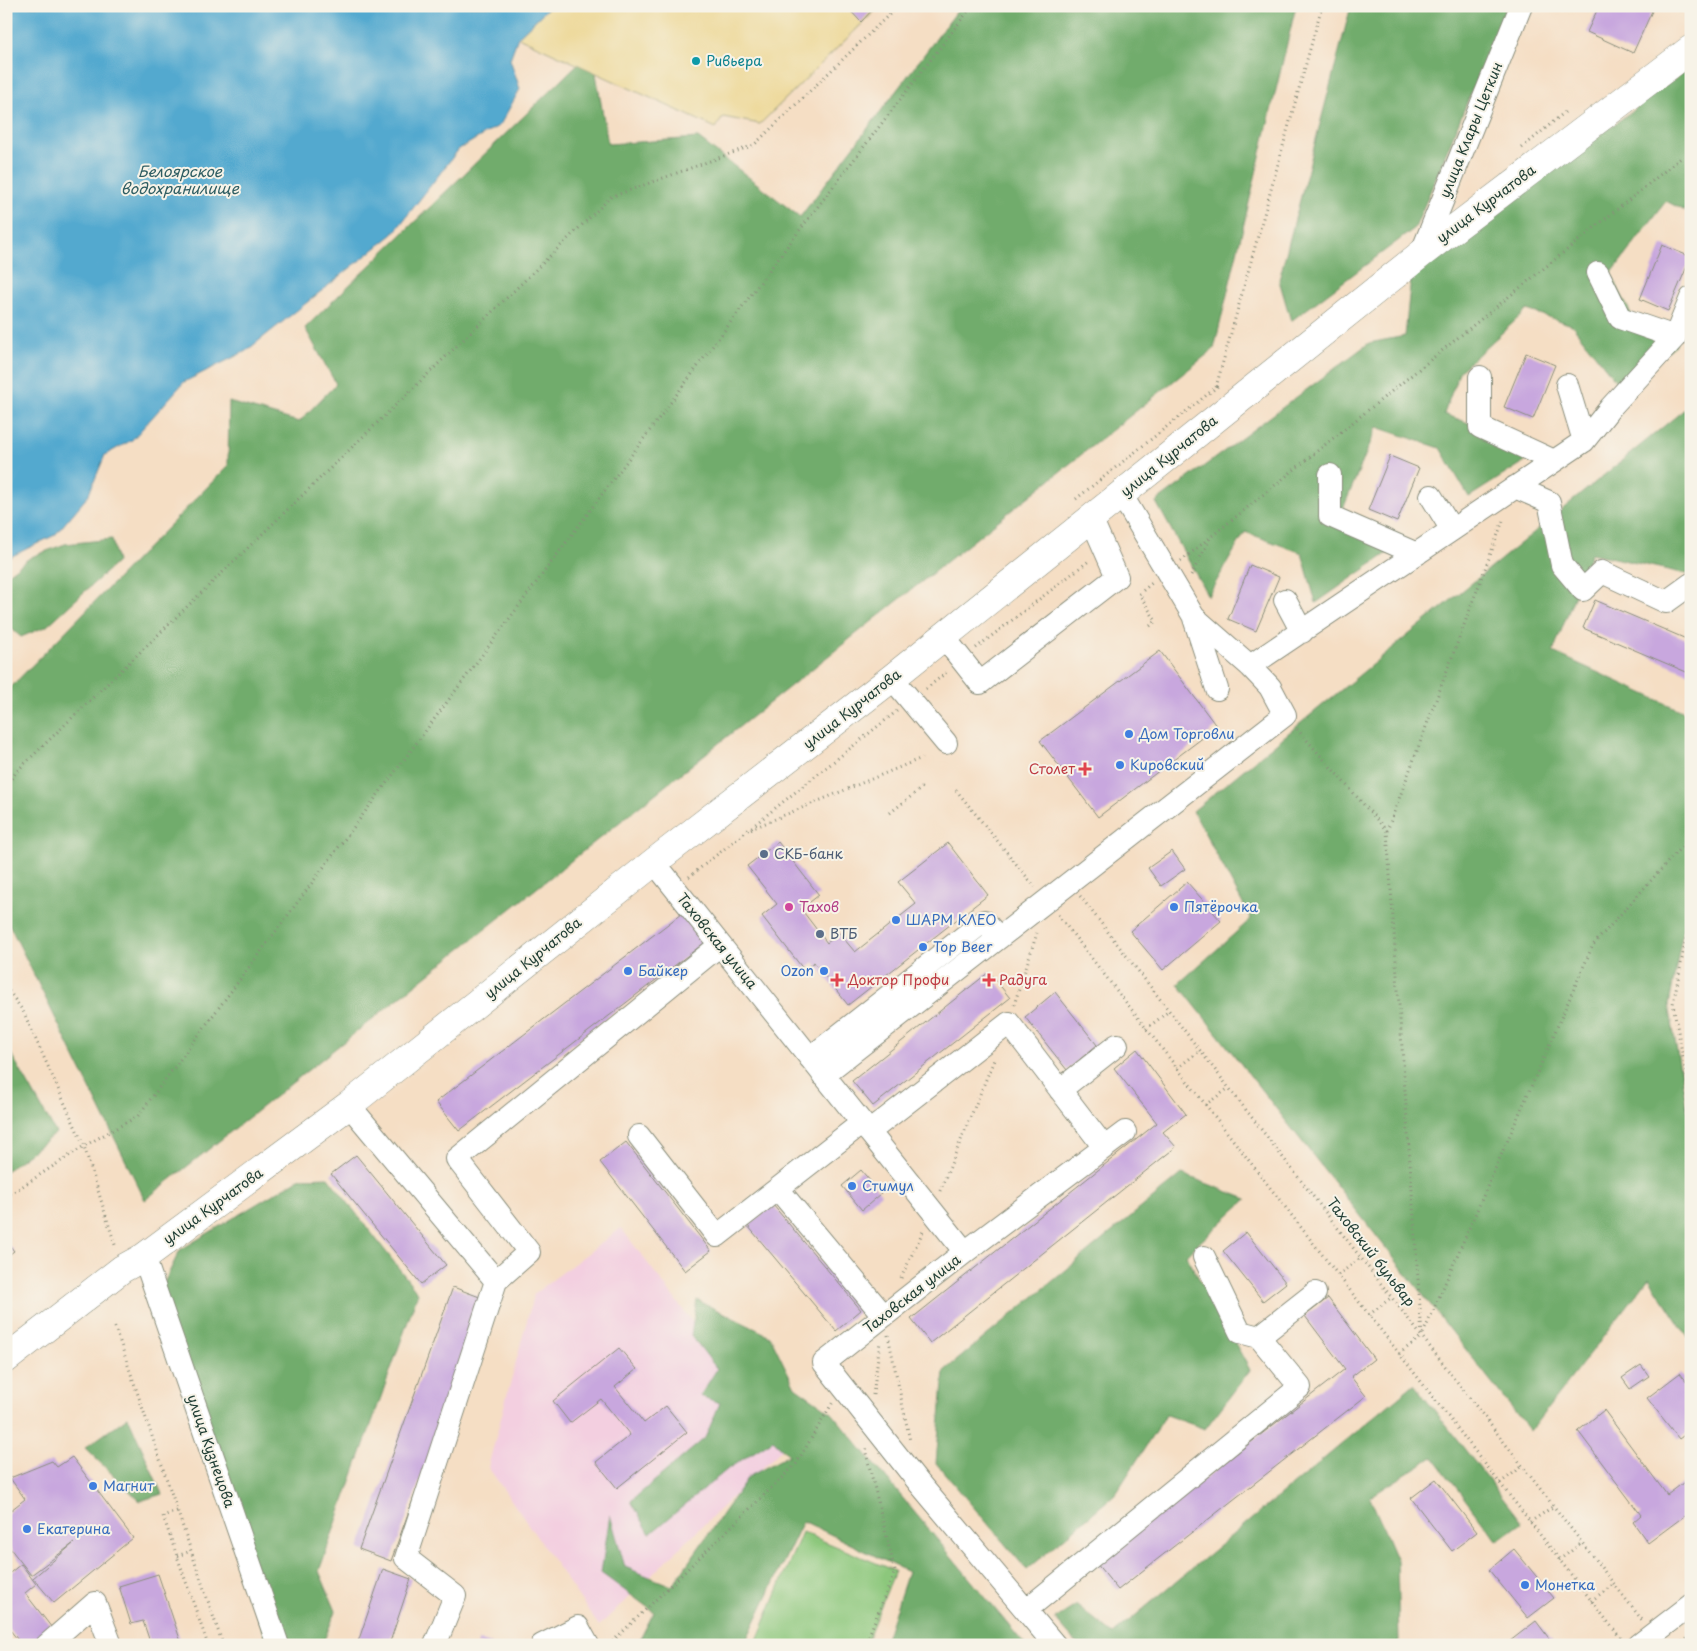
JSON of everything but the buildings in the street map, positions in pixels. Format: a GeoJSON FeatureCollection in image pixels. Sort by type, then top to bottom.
{"type":"FeatureCollection","features":[{"type":"Feature","properties":{"kind":"main road","name":"улица Курчатова"},"geometry":{"type":"LineString","coordinates":[[6,1359],[133,1263],[349,1105],[654,862],[892,678],[1420,254],[1691,48]]}},
{"type":"Feature","properties":{"kind":"street","name":"улица Клары Цеткин"},"geometry":{"type":"LineString","coordinates":[[1420,254],[1521,6]]}},
{"type":"Feature","properties":{"kind":"street"},"geometry":{"type":"LineString","coordinates":[[1598,273],[1620,318],[1675,337]]}},
{"type":"Feature","properties":{"kind":"street"},"geometry":{"type":"LineString","coordinates":[[1250,666],[1584,441],[1611,407],[1675,337],[1691,298]]}},
{"type":"Feature","properties":{"kind":"street"},"geometry":{"type":"LineString","coordinates":[[1480,377],[1480,427],[1554,461]]}},
{"type":"Feature","properties":{"kind":"street"},"geometry":{"type":"LineString","coordinates":[[1567,384],[1584,441]]}},
{"type":"Feature","properties":{"kind":"street"},"geometry":{"type":"LineString","coordinates":[[1330,475],[1330,516],[1417,554]]}},
{"type":"Feature","properties":{"kind":"street"},"geometry":{"type":"LineString","coordinates":[[1515,487],[1549,502],[1562,564],[1582,590],[1602,572],[1666,602],[1691,584]]}},
{"type":"Feature","properties":{"kind":"street"},"geometry":{"type":"LineString","coordinates":[[1121,494],[1194,617],[1218,689]]}},
{"type":"Feature","properties":{"kind":"street"},"geometry":{"type":"LineString","coordinates":[[1431,496],[1452,530]]}},
{"type":"Feature","properties":{"kind":"street"},"geometry":{"type":"LineString","coordinates":[[943,636],[980,683],[1118,577],[1091,518]]}},
{"type":"Feature","properties":{"kind":"street"},"geometry":{"type":"LineString","coordinates":[[1285,600],[1302,632]]}},
{"type":"Feature","properties":{"kind":"street"},"geometry":{"type":"LineString","coordinates":[[816,1066],[984,921],[999,938],[1284,715],[1270,687],[1250,666],[1194,617]]}},
{"type":"Feature","properties":{"kind":"street"},"geometry":{"type":"LineString","coordinates":[[892,678],[946,743]]}},
{"type":"Feature","properties":{"kind":"street","name":"Таховская улица"},"geometry":{"type":"LineString","coordinates":[[654,862],[965,1252],[824,1363],[919,1483],[1056,1645]]}},
{"type":"Feature","properties":{"kind":"street"},"geometry":{"type":"LineString","coordinates":[[435,1645],[456,1596],[406,1558],[496,1281],[529,1252],[457,1160],[720,945]]}},
{"type":"Feature","properties":{"kind":"street"},"geometry":{"type":"LineString","coordinates":[[639,1136],[717,1236],[778,1189],[866,1128],[1009,1023],[1104,1147]]}},
{"type":"Feature","properties":{"kind":"street"},"geometry":{"type":"LineString","coordinates":[[1060,1090],[1117,1046]]}},
{"type":"Feature","properties":{"kind":"street"},"geometry":{"type":"LineString","coordinates":[[349,1105],[496,1281]]}},
{"type":"Feature","properties":{"kind":"street"},"geometry":{"type":"LineString","coordinates":[[965,1252],[1125,1132]]}},
{"type":"Feature","properties":{"kind":"street"},"geometry":{"type":"LineString","coordinates":[[778,1189],[884,1316]]}},
{"type":"Feature","properties":{"kind":"street"},"geometry":{"type":"LineString","coordinates":[[1026,1610],[1300,1387],[1259,1337],[1240,1332],[1204,1257]]}},
{"type":"Feature","properties":{"kind":"street","name":"улица Кузнецова"},"geometry":{"type":"LineString","coordinates":[[133,1263],[278,1645]]}},
{"type":"Feature","properties":{"kind":"street"},"geometry":{"type":"LineString","coordinates":[[1259,1337],[1315,1293]]}},
{"type":"Feature","properties":{"kind":"street"},"geometry":{"type":"LineString","coordinates":[[47,1645],[95,1603],[112,1645]]}},
{"type":"Feature","properties":{"kind":"street"},"geometry":{"type":"LineString","coordinates":[[1646,1639],[1691,1605]]}},
{"type":"Feature","properties":{"kind":"street"},"geometry":{"type":"LineString","coordinates":[[542,1645],[578,1627],[588,1645]]}},
{"type":"Feature","properties":{"kind":"path"},"geometry":{"type":"LineString","coordinates":[[6,787],[17,772],[611,197],[754,145],[898,6]]}},
{"type":"Feature","properties":{"kind":"path"},"geometry":{"type":"LineString","coordinates":[[6,1197],[84,1146],[138,1116],[786,248],[972,6]]}},
{"type":"Feature","properties":{"kind":"path"},"geometry":{"type":"LineString","coordinates":[[1216,388],[1322,6]]}},
{"type":"Feature","properties":{"kind":"path"},"geometry":{"type":"LineString","coordinates":[[1150,626],[1156,621],[1139,594],[1682,157]]}},
{"type":"Feature","properties":{"kind":"path"},"geometry":{"type":"LineString","coordinates":[[1422,1336],[1387,831],[1515,487]]}},
{"type":"Feature","properties":{"kind":"path"},"geometry":{"type":"LineString","coordinates":[[1180,594],[1212,536]]}},
{"type":"Feature","properties":{"kind":"path"},"geometry":{"type":"LineString","coordinates":[[1284,715],[1387,831]]}},
{"type":"Feature","properties":{"kind":"path"},"geometry":{"type":"LineString","coordinates":[[746,832],[922,758]]}},
{"type":"Feature","properties":{"kind":"path"},"geometry":{"type":"LineString","coordinates":[[890,813],[924,786]]}},
{"type":"Feature","properties":{"kind":"path"},"geometry":{"type":"LineString","coordinates":[[956,790],[1047,901],[1625,1645]]}},
{"type":"Feature","properties":{"kind":"path"},"geometry":{"type":"LineString","coordinates":[[1399,1354],[1422,1336],[1593,945],[1691,836]]}},
{"type":"Feature","properties":{"kind":"path","name":"Таховский бульвар"},"geometry":{"type":"LineString","coordinates":[[1070,883],[1614,1584],[1646,1639]]}},
{"type":"Feature","properties":{"kind":"path"},"geometry":{"type":"LineString","coordinates":[[1009,1023],[1047,901]]}},
{"type":"Feature","properties":{"kind":"path"},"geometry":{"type":"LineString","coordinates":[[1691,914],[1673,1004],[1691,1101]]}},
{"type":"Feature","properties":{"kind":"path"},"geometry":{"type":"LineString","coordinates":[[6,987],[23,1011],[84,1146],[133,1263]]}},
{"type":"Feature","properties":{"kind":"path"},"geometry":{"type":"LineString","coordinates":[[1146,1029],[1170,1011]]}},
{"type":"Feature","properties":{"kind":"path"},"geometry":{"type":"LineString","coordinates":[[1177,1068],[1200,1051]]}},
{"type":"Feature","properties":{"kind":"path"},"geometry":{"type":"LineString","coordinates":[[900,1281],[932,1211],[994,1059]]}},
{"type":"Feature","properties":{"kind":"path"},"geometry":{"type":"LineString","coordinates":[[1205,1105],[1229,1088]]}},
{"type":"Feature","properties":{"kind":"path"},"geometry":{"type":"LineString","coordinates":[[1338,1275],[1361,1258]]}},
{"type":"Feature","properties":{"kind":"path"},"geometry":{"type":"LineString","coordinates":[[1369,1315],[1392,1297]]}},
{"type":"Feature","properties":{"kind":"path"},"geometry":{"type":"LineString","coordinates":[[865,1645],[895,1572],[866,1453],[884,1316]]}},
{"type":"Feature","properties":{"kind":"path"},"geometry":{"type":"LineString","coordinates":[[884,1316],[911,1446]]}},
{"type":"Feature","properties":{"kind":"path"},"geometry":{"type":"LineString","coordinates":[[115,1326],[223,1645]]}},
{"type":"Feature","properties":{"kind":"path"},"geometry":{"type":"LineString","coordinates":[[609,1645],[796,1464],[842,1386]]}},
{"type":"Feature","properties":{"kind":"path"},"geometry":{"type":"LineString","coordinates":[[1500,1483],[1522,1466]]}},
{"type":"Feature","properties":{"kind":"path"},"geometry":{"type":"LineString","coordinates":[[1530,1522],[1554,1506]]}},
{"type":"Feature","properties":{"kind":"path"},"geometry":{"type":"LineString","coordinates":[[177,1511],[162,1516],[208,1645]]}},
{"type":"Feature","properties":{"kind":"path"},"geometry":{"type":"LineString","coordinates":[[1559,1560],[1582,1543]]}},
{"type":"Feature","properties":{"kind":"path"},"geometry":{"type":"LineString","coordinates":[[177,1556],[191,1551]]}},
{"type":"Feature","properties":{"kind":"path"},"geometry":{"type":"LineString","coordinates":[[1591,1601],[1614,1584]]}},
{"type":"Feature","properties":{"kind":"path"},"geometry":{"type":"LineString","coordinates":[[1678,1645],[1691,1636]]}},
{"type":"Feature","properties":{"kind":"shaded area"},"geometry":{"type":"Polygon","coordinates":[[[621,1228],[786,1445],[599,1626],[488,1467],[534,1294],[621,1228]]]}},
{"type":"Feature","properties":{"kind":"green space"},"geometry":{"type":"Polygon","coordinates":[[[961,6],[1296,6],[1214,349],[145,1200],[6,918],[6,692],[228,466],[229,402],[299,422],[336,384],[305,328],[587,55],[594,62],[608,144],[698,138],[800,217],[961,6]]]}},
{"type":"Feature","properties":{"kind":"green space"},"geometry":{"type":"Polygon","coordinates":[[[1351,6],[1507,6],[1415,228],[1291,321],[1279,280],[1351,6]]]}},
{"type":"Feature","properties":{"kind":"green space"},"geometry":{"type":"Polygon","coordinates":[[[1691,67],[1691,214],[1666,201],[1611,274],[1631,314],[1677,344],[1621,387],[1572,325],[1527,310],[1459,372],[1444,414],[1543,450],[1469,497],[1440,448],[1377,427],[1340,516],[1395,548],[1316,603],[1302,553],[1245,532],[1208,596],[1156,502],[1369,343],[1405,336],[1411,276],[1691,67]]]}},
{"type":"Feature","properties":{"kind":"green space"},"geometry":{"type":"Polygon","coordinates":[[[1691,404],[1691,575],[1591,553],[1553,652],[1691,715],[1691,887],[1669,1005],[1691,1133],[1691,1342],[1649,1278],[1530,1431],[1178,984],[1251,919],[1193,811],[1691,404]]]}},
{"type":"Feature","properties":{"kind":"green space"},"geometry":{"type":"Polygon","coordinates":[[[112,539],[117,562],[47,626],[21,637],[6,624],[6,575],[31,557],[65,544],[112,539]]]}},
{"type":"Feature","properties":{"kind":"green space"},"geometry":{"type":"Polygon","coordinates":[[[6,1045],[56,1133],[6,1171],[6,1045]]]}},
{"type":"Feature","properties":{"kind":"green space"},"geometry":{"type":"Polygon","coordinates":[[[1182,1174],[1247,1199],[1186,1255],[1250,1370],[1205,1429],[1166,1415],[1116,1493],[1027,1570],[936,1463],[944,1371],[1182,1174]]]}},
{"type":"Feature","properties":{"kind":"green space"},"geometry":{"type":"Polygon","coordinates":[[[328,1177],[418,1293],[319,1571],[336,1611],[322,1645],[268,1645],[156,1299],[180,1250],[300,1178],[328,1177]]]}},
{"type":"Feature","properties":{"kind":"green space"},"geometry":{"type":"Polygon","coordinates":[[[697,1300],[770,1336],[795,1387],[832,1413],[1025,1645],[884,1645],[908,1572],[803,1521],[744,1645],[637,1645],[654,1612],[601,1573],[610,1515],[625,1567],[672,1586],[748,1477],[789,1455],[773,1440],[729,1468],[650,1534],[631,1501],[705,1438],[720,1403],[700,1396],[717,1369],[691,1335],[697,1300]]]}},
{"type":"Feature","properties":{"kind":"green space"},"geometry":{"type":"Polygon","coordinates":[[[1414,1384],[1522,1523],[1497,1541],[1433,1457],[1370,1497],[1397,1560],[1399,1641],[1394,1645],[1078,1645],[1055,1619],[1077,1605],[1113,1634],[1414,1384]]]}},
{"type":"Feature","properties":{"kind":"green space"},"geometry":{"type":"Polygon","coordinates":[[[128,1417],[162,1494],[140,1501],[85,1448],[128,1417]]]}},
{"type":"Feature","properties":{"kind":"green space"},"geometry":{"type":"Polygon","coordinates":[[[802,1532],[895,1571],[865,1645],[755,1645],[802,1532]]]}},
{"type":"Feature","properties":{"kind":"sand","name":"Ривьера"},"geometry":{"type":"Polygon","coordinates":[[[550,6],[880,6],[760,124],[723,117],[716,128],[518,37],[550,6]]]}},
{"type":"Feature","properties":{"kind":"water","name":"Белоярское водохранилище"},"geometry":{"type":"Polygon","coordinates":[[[6,6],[550,6],[518,37],[510,59],[520,89],[500,125],[459,149],[393,234],[246,351],[184,382],[132,440],[105,455],[88,496],[55,535],[6,559],[6,6]]]}},
{"type":"Feature","properties":{"kind":"place","name":"Ривьера"},"geometry":{"type":"Point","coordinates":[696,61]}},
{"type":"Feature","properties":{"kind":"place","name":"Дом Торговли"},"geometry":{"type":"Point","coordinates":[1129,734]}},
{"type":"Feature","properties":{"kind":"place","name":"Кировский"},"geometry":{"type":"Point","coordinates":[1120,765]}},
{"type":"Feature","properties":{"kind":"place","name":"Столет"},"geometry":{"type":"Point","coordinates":[1085,769]}},
{"type":"Feature","properties":{"kind":"place","name":"СКБ-банк"},"geometry":{"type":"Point","coordinates":[764,854]}},
{"type":"Feature","properties":{"kind":"place","name":"Тахов"},"geometry":{"type":"Point","coordinates":[789,907]}},
{"type":"Feature","properties":{"kind":"place","name":"Пятёрочка"},"geometry":{"type":"Point","coordinates":[1174,907]}},
{"type":"Feature","properties":{"kind":"place","name":"ШАРМ КЛЕО"},"geometry":{"type":"Point","coordinates":[896,920]}},
{"type":"Feature","properties":{"kind":"place","name":"ВТБ"},"geometry":{"type":"Point","coordinates":[820,934]}},
{"type":"Feature","properties":{"kind":"place","name":"Top Beer"},"geometry":{"type":"Point","coordinates":[923,947]}},
{"type":"Feature","properties":{"kind":"place","name":"Байкер"},"geometry":{"type":"Point","coordinates":[628,971]}},
{"type":"Feature","properties":{"kind":"place","name":"Ozon"},"geometry":{"type":"Point","coordinates":[824,971]}},
{"type":"Feature","properties":{"kind":"place","name":"Доктор Профи"},"geometry":{"type":"Point","coordinates":[837,980]}},
{"type":"Feature","properties":{"kind":"place","name":"Радуга"},"geometry":{"type":"Point","coordinates":[989,980]}},
{"type":"Feature","properties":{"kind":"place","name":"Стимул"},"geometry":{"type":"Point","coordinates":[852,1186]}},
{"type":"Feature","properties":{"kind":"place","name":"Магнит"},"geometry":{"type":"Point","coordinates":[93,1486]}},
{"type":"Feature","properties":{"kind":"place","name":"Екатерина"},"geometry":{"type":"Point","coordinates":[27,1529]}},
{"type":"Feature","properties":{"kind":"place","name":"Монетка"},"geometry":{"type":"Point","coordinates":[1525,1585]}}]}
